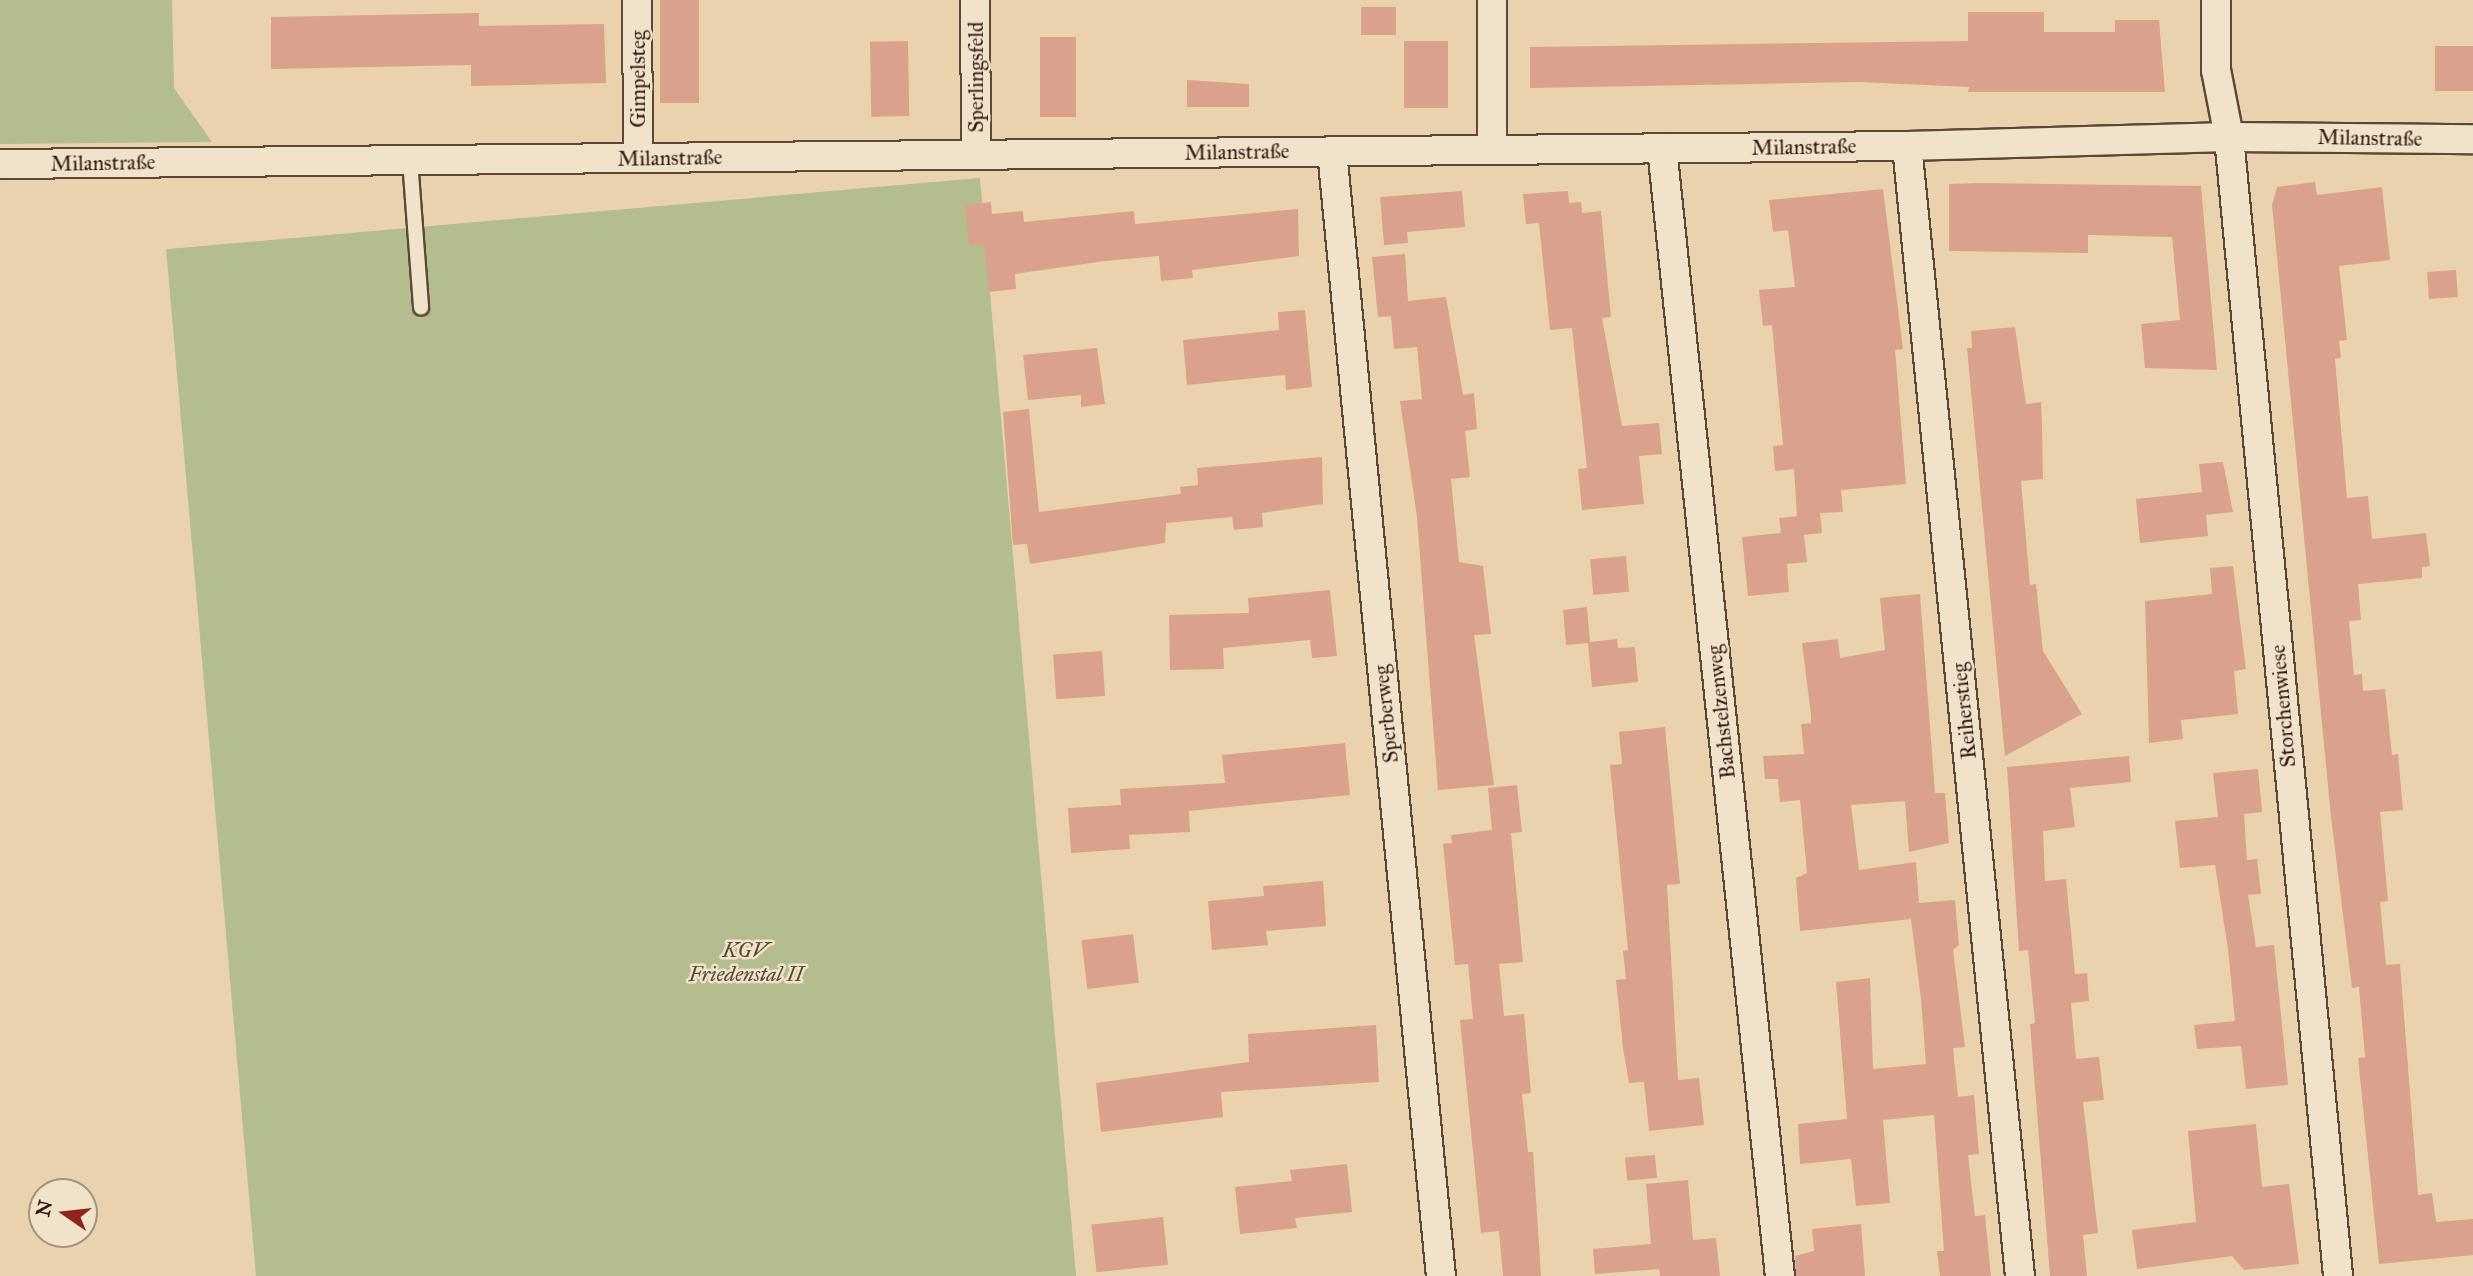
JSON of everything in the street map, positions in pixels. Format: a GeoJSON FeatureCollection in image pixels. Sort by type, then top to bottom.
{"type":"FeatureCollection","features":[{"type":"Feature","properties":{"kind":"street","name":"Gimpelsteg"},"geometry":{"type":"LineString","coordinates":[[637,0],[638,158]]}},
{"type":"Feature","properties":{"kind":"street","name":"Sperlingsfeld"},"geometry":{"type":"LineString","coordinates":[[975,0],[976,155]]}},
{"type":"Feature","properties":{"kind":"street"},"geometry":{"type":"LineString","coordinates":[[1492,0],[1492,150]]}},
{"type":"Feature","properties":{"kind":"street","name":"Storchenwiese"},"geometry":{"type":"LineString","coordinates":[[2216,0],[2216,70],[2229,137],[2338,1276]]}},
{"type":"Feature","properties":{"kind":"street","name":"Milanstraße"},"geometry":{"type":"LineString","coordinates":[[0,164],[1907,146],[2229,137],[2473,139]]}},
{"type":"Feature","properties":{"kind":"street","name":"Reiherstieg"},"geometry":{"type":"LineString","coordinates":[[1907,146],[2020,1276]]}},
{"type":"Feature","properties":{"kind":"street","name":"Bachstelzenweg"},"geometry":{"type":"LineString","coordinates":[[1662,148],[1780,1276]]}},
{"type":"Feature","properties":{"kind":"street","name":"Sperberweg"},"geometry":{"type":"LineString","coordinates":[[1332,151],[1441,1276]]}},
{"type":"Feature","properties":{"kind":"lane"},"geometry":{"type":"LineString","coordinates":[[410,160],[421,308]]}},
{"type":"Feature","properties":{"kind":"green space"},"geometry":{"type":"Polygon","coordinates":[[[0,0],[172,0],[174,88],[212,142],[0,144],[0,0]]]}},
{"type":"Feature","properties":{"kind":"green space","name":"KGV Friedenstal II"},"geometry":{"type":"Polygon","coordinates":[[[980,178],[1076,1276],[256,1276],[166,249],[980,178]]]}},
{"type":"Feature","properties":{"kind":"building"},"geometry":{"type":"Polygon","coordinates":[[[660,0],[699,0],[699,103],[660,103],[660,0]]]}},
{"type":"Feature","properties":{"kind":"building"},"geometry":{"type":"Polygon","coordinates":[[[1361,7],[1396,7],[1396,35],[1361,35],[1361,7]]]}},
{"type":"Feature","properties":{"kind":"building"},"geometry":{"type":"Polygon","coordinates":[[[1968,12],[2044,12],[2044,32],[2115,32],[2115,20],[2159,20],[2165,92],[1968,92],[1969,87],[1859,82],[1530,88],[1530,47],[1968,41],[1968,12]]]}},
{"type":"Feature","properties":{"kind":"building"},"geometry":{"type":"Polygon","coordinates":[[[479,13],[479,26],[604,24],[606,83],[471,86],[471,65],[271,69],[271,17],[479,13]]]}},
{"type":"Feature","properties":{"kind":"building"},"geometry":{"type":"Polygon","coordinates":[[[1040,37],[1076,37],[1076,117],[1040,117],[1040,37]]]}},
{"type":"Feature","properties":{"kind":"building"},"geometry":{"type":"Polygon","coordinates":[[[908,41],[909,116],[871,117],[870,42],[908,41]]]}},
{"type":"Feature","properties":{"kind":"building"},"geometry":{"type":"Polygon","coordinates":[[[1404,41],[1448,41],[1448,108],[1404,108],[1404,41]]]}},
{"type":"Feature","properties":{"kind":"building"},"geometry":{"type":"Polygon","coordinates":[[[2435,46],[2473,46],[2473,91],[2435,91],[2435,46]]]}},
{"type":"Feature","properties":{"kind":"building"},"geometry":{"type":"Polygon","coordinates":[[[1187,80],[1249,84],[1249,107],[1187,107],[1187,80]]]}},
{"type":"Feature","properties":{"kind":"building"},"geometry":{"type":"Polygon","coordinates":[[[2315,182],[2317,195],[2382,187],[2390,260],[2339,266],[2347,340],[2339,341],[2341,358],[2335,359],[2347,498],[2368,496],[2372,539],[2426,533],[2430,566],[2422,567],[2422,578],[2358,584],[2361,620],[2349,621],[2354,675],[2362,674],[2363,691],[2385,689],[2392,755],[2398,754],[2403,810],[2380,812],[2388,901],[2380,902],[2386,965],[2400,964],[2418,1195],[2432,1193],[2436,1222],[2473,1219],[2473,1255],[2379,1264],[2358,1058],[2365,1057],[2359,987],[2352,988],[2331,817],[2272,205],[2277,187],[2315,182]]]}},
{"type":"Feature","properties":{"kind":"building"},"geometry":{"type":"Polygon","coordinates":[[[1949,184],[2201,186],[2217,370],[2145,368],[2141,324],[2180,320],[2172,237],[2088,235],[2088,253],[1949,251],[1949,184]]]}},
{"type":"Feature","properties":{"kind":"building"},"geometry":{"type":"Polygon","coordinates":[[[1883,189],[1903,349],[1895,350],[1906,484],[1841,490],[1843,512],[1820,513],[1822,533],[1804,535],[1807,562],[1787,564],[1789,592],[1748,596],[1742,537],[1781,533],[1779,518],[1797,516],[1794,469],[1775,471],[1773,446],[1783,445],[1772,325],[1763,326],[1759,290],[1795,287],[1788,230],[1773,232],[1769,200],[1883,189]]]}},
{"type":"Feature","properties":{"kind":"building"},"geometry":{"type":"Polygon","coordinates":[[[1462,191],[1465,227],[1407,232],[1408,243],[1384,245],[1380,197],[1462,191]]]}},
{"type":"Feature","properties":{"kind":"building"},"geometry":{"type":"Polygon","coordinates":[[[1568,191],[1569,203],[1581,202],[1582,213],[1601,211],[1611,317],[1602,318],[1622,426],[1659,423],[1662,454],[1639,456],[1644,504],[1582,510],[1578,469],[1587,468],[1572,328],[1550,330],[1539,223],[1526,224],[1523,194],[1568,191]]]}},
{"type":"Feature","properties":{"kind":"building"},"geometry":{"type":"Polygon","coordinates":[[[991,202],[992,214],[1023,211],[1024,222],[1134,211],[1135,224],[1298,209],[1299,256],[1192,270],[1193,278],[1161,281],[1159,256],[1105,261],[1015,274],[1016,289],[989,292],[984,244],[969,245],[965,205],[991,202]]]}},
{"type":"Feature","properties":{"kind":"building"},"geometry":{"type":"Polygon","coordinates":[[[1405,254],[1408,301],[1446,297],[1463,395],[1474,393],[1477,429],[1465,431],[1470,477],[1451,479],[1459,562],[1483,566],[1491,634],[1474,635],[1494,785],[1438,790],[1417,517],[1400,401],[1422,399],[1417,347],[1394,349],[1391,316],[1378,317],[1372,257],[1405,254]]]}},
{"type":"Feature","properties":{"kind":"building"},"geometry":{"type":"Polygon","coordinates":[[[2456,270],[2458,297],[2429,299],[2427,272],[2456,270]]]}},
{"type":"Feature","properties":{"kind":"building"},"geometry":{"type":"Polygon","coordinates":[[[1305,310],[1312,387],[1286,390],[1285,375],[1187,385],[1183,340],[1279,330],[1278,312],[1305,310]]]}},
{"type":"Feature","properties":{"kind":"building"},"geometry":{"type":"Polygon","coordinates":[[[2015,327],[2026,404],[2041,402],[2043,479],[2021,481],[2030,585],[2036,584],[2043,651],[2082,714],[2005,756],[1967,348],[1972,348],[1971,331],[2015,327]]]}},
{"type":"Feature","properties":{"kind":"building"},"geometry":{"type":"Polygon","coordinates":[[[1097,348],[1105,404],[1081,407],[1081,395],[1028,400],[1023,355],[1097,348]]]}},
{"type":"Feature","properties":{"kind":"building"},"geometry":{"type":"Polygon","coordinates":[[[1029,409],[1039,512],[1181,494],[1180,487],[1198,485],[1197,468],[1322,457],[1323,504],[1262,513],[1263,527],[1234,530],[1232,517],[1166,523],[1165,543],[1030,564],[1027,544],[1013,545],[1003,412],[1029,409]]]}},
{"type":"Feature","properties":{"kind":"building"},"geometry":{"type":"Polygon","coordinates":[[[2223,462],[2233,512],[2206,515],[2208,536],[2140,543],[2136,499],[2202,492],[2199,464],[2223,462]]]}},
{"type":"Feature","properties":{"kind":"building"},"geometry":{"type":"Polygon","coordinates":[[[1626,556],[1629,592],[1593,595],[1590,559],[1626,556]]]}},
{"type":"Feature","properties":{"kind":"building"},"geometry":{"type":"Polygon","coordinates":[[[2233,566],[2246,669],[2234,671],[2238,714],[2181,720],[2183,739],[2149,743],[2145,601],[2212,594],[2210,568],[2233,566]]]}},
{"type":"Feature","properties":{"kind":"building"},"geometry":{"type":"Polygon","coordinates":[[[1330,590],[1337,656],[1312,658],[1310,640],[1223,648],[1224,669],[1170,670],[1169,615],[1249,613],[1248,598],[1330,590]]]}},
{"type":"Feature","properties":{"kind":"building"},"geometry":{"type":"Polygon","coordinates":[[[1920,594],[1935,793],[1945,793],[1949,843],[1909,852],[1905,801],[1851,805],[1859,870],[1916,862],[1919,903],[1955,900],[1959,945],[1953,950],[1965,1047],[1953,1048],[1958,1097],[1974,1095],[1979,1154],[1968,1155],[1975,1216],[1985,1215],[1991,1276],[1940,1276],[1937,1251],[1944,1251],[1934,1115],[1883,1120],[1890,1203],[1856,1206],[1851,1159],[1800,1164],[1798,1124],[1847,1119],[1836,982],[1870,978],[1873,1069],[1926,1064],[1921,999],[1911,919],[1800,931],[1796,878],[1807,873],[1800,800],[1780,802],[1778,779],[1765,779],[1763,756],[1804,754],[1801,724],[1811,723],[1811,715],[1802,643],[1838,639],[1840,658],[1885,650],[1880,598],[1920,594]]]}},
{"type":"Feature","properties":{"kind":"building"},"geometry":{"type":"Polygon","coordinates":[[[1587,607],[1590,642],[1617,639],[1618,648],[1635,647],[1638,682],[1592,687],[1588,643],[1566,645],[1563,610],[1587,607]]]}},
{"type":"Feature","properties":{"kind":"building"},"geometry":{"type":"Polygon","coordinates":[[[1102,651],[1105,696],[1056,699],[1053,654],[1102,651]]]}},
{"type":"Feature","properties":{"kind":"building"},"geometry":{"type":"Polygon","coordinates":[[[1665,727],[1680,884],[1667,885],[1678,1080],[1699,1078],[1704,1125],[1649,1131],[1644,1082],[1629,1083],[1623,1048],[1616,980],[1626,979],[1623,951],[1628,950],[1610,765],[1622,764],[1619,732],[1665,727]]]}},
{"type":"Feature","properties":{"kind":"building"},"geometry":{"type":"Polygon","coordinates":[[[1345,743],[1350,795],[1189,811],[1190,832],[1129,835],[1130,849],[1071,853],[1068,808],[1121,805],[1120,789],[1225,783],[1222,755],[1345,743]]]}},
{"type":"Feature","properties":{"kind":"building"},"geometry":{"type":"Polygon","coordinates":[[[2129,756],[2131,782],[2070,788],[2075,827],[2043,831],[2045,881],[2066,879],[2075,974],[2087,973],[2089,1001],[2071,1003],[2076,1059],[2099,1057],[2104,1100],[2083,1102],[2098,1233],[2083,1235],[2087,1276],[2050,1276],[2030,1024],[2035,1023],[2028,950],[2019,951],[2007,767],[2129,756]]]}},
{"type":"Feature","properties":{"kind":"building"},"geometry":{"type":"Polygon","coordinates":[[[2258,769],[2262,812],[2244,814],[2247,860],[2257,859],[2261,894],[2248,895],[2256,947],[2274,945],[2288,1085],[2246,1089],[2241,1046],[2197,1049],[2194,1025],[2235,1021],[2228,949],[2215,865],[2180,868],[2175,821],[2218,817],[2213,773],[2258,769]]]}},
{"type":"Feature","properties":{"kind":"building"},"geometry":{"type":"Polygon","coordinates":[[[1517,785],[1522,832],[1511,833],[1523,962],[1499,964],[1504,1016],[1524,1014],[1531,1093],[1522,1094],[1528,1152],[1533,1152],[1541,1276],[1503,1276],[1499,1231],[1481,1233],[1460,1020],[1473,1019],[1468,964],[1455,965],[1443,844],[1452,843],[1451,835],[1492,830],[1488,788],[1517,785]]]}},
{"type":"Feature","properties":{"kind":"building"},"geometry":{"type":"Polygon","coordinates":[[[1323,881],[1326,926],[1266,931],[1268,945],[1212,950],[1208,901],[1264,896],[1263,886],[1323,881]]]}},
{"type":"Feature","properties":{"kind":"building"},"geometry":{"type":"Polygon","coordinates":[[[1133,934],[1139,983],[1087,989],[1081,940],[1133,934]]]}},
{"type":"Feature","properties":{"kind":"building"},"geometry":{"type":"Polygon","coordinates":[[[1376,1025],[1379,1082],[1221,1092],[1223,1117],[1101,1132],[1096,1083],[1249,1062],[1248,1034],[1376,1025]]]}},
{"type":"Feature","properties":{"kind":"building"},"geometry":{"type":"Polygon","coordinates":[[[2256,1124],[2262,1187],[2289,1184],[2299,1264],[2244,1270],[2232,1256],[2137,1269],[2132,1230],[2196,1222],[2188,1131],[2256,1124]]]}},
{"type":"Feature","properties":{"kind":"building"},"geometry":{"type":"Polygon","coordinates":[[[1655,1155],[1657,1178],[1627,1181],[1625,1158],[1655,1155]]]}},
{"type":"Feature","properties":{"kind":"building"},"geometry":{"type":"Polygon","coordinates":[[[1347,1164],[1352,1212],[1295,1218],[1297,1228],[1240,1234],[1235,1187],[1292,1181],[1290,1170],[1347,1164]]]}},
{"type":"Feature","properties":{"kind":"building"},"geometry":{"type":"Polygon","coordinates":[[[1688,1180],[1693,1240],[1716,1238],[1720,1276],[1660,1276],[1659,1269],[1595,1274],[1593,1249],[1651,1244],[1646,1184],[1688,1180]]]}},
{"type":"Feature","properties":{"kind":"building"},"geometry":{"type":"Polygon","coordinates":[[[1163,1217],[1168,1265],[1096,1272],[1091,1225],[1163,1217]]]}},
{"type":"Feature","properties":{"kind":"building"},"geometry":{"type":"Polygon","coordinates":[[[1861,1224],[1865,1276],[1796,1276],[1795,1256],[1814,1251],[1812,1229],[1861,1224]]]}}]}
